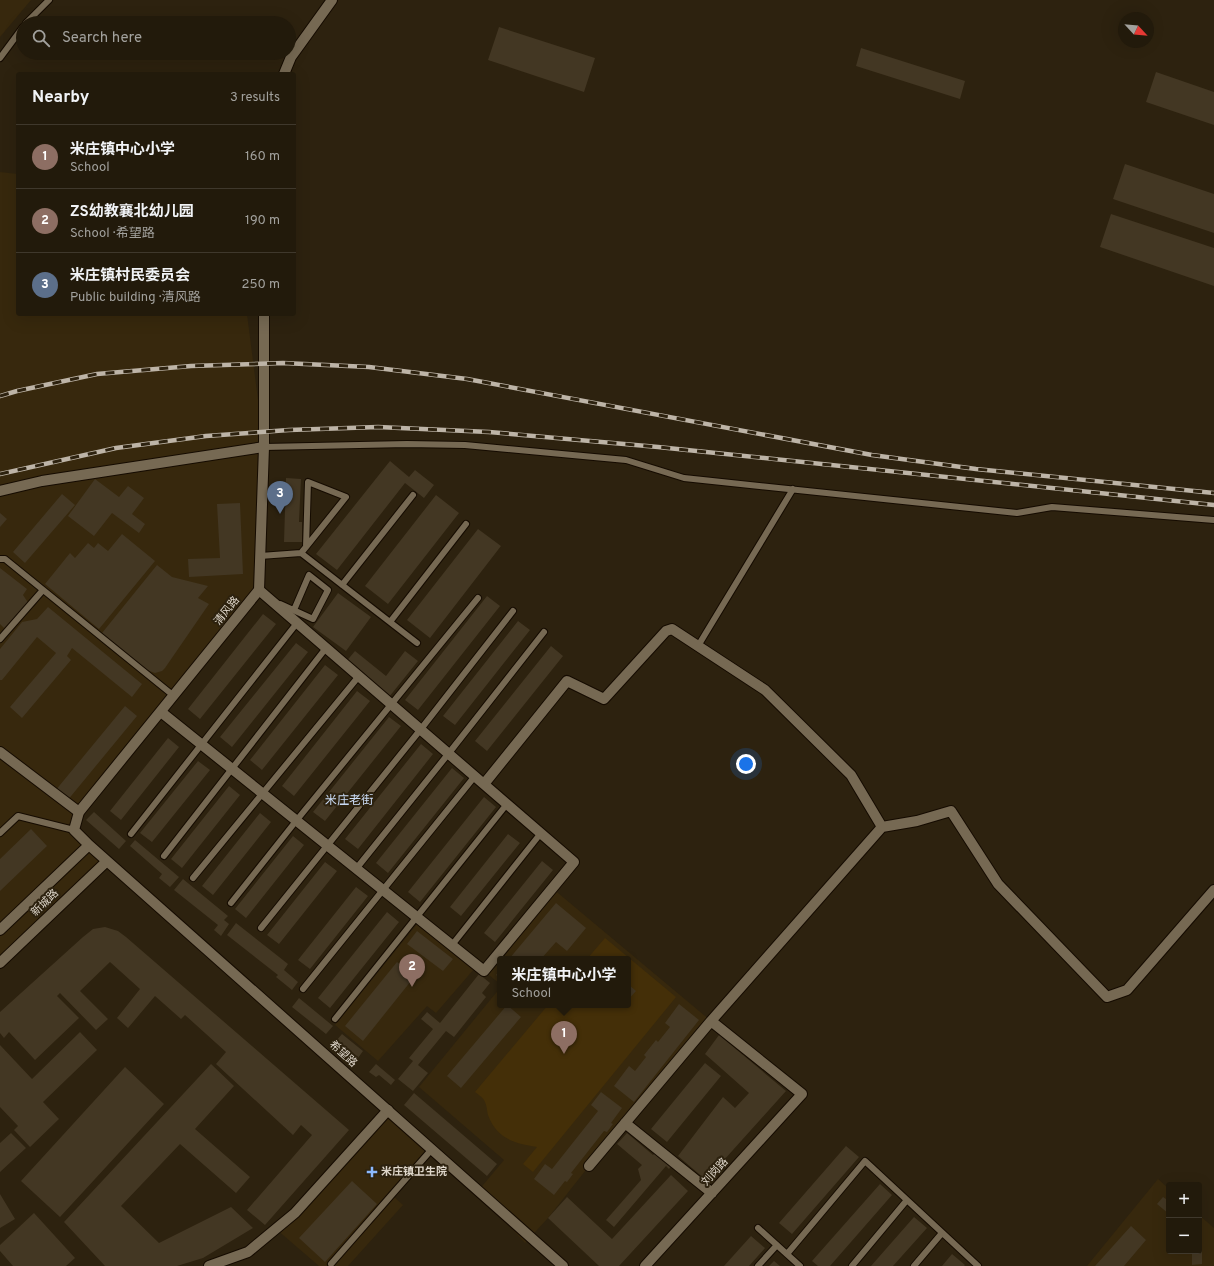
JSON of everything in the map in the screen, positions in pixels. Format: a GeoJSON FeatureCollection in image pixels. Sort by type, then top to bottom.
{"type":"FeatureCollection","features":[{"type":"Feature","properties":{"kind":"street"},"geometry":{"type":"LineString","coordinates":[[296,50],[332,0]]}},
{"type":"Feature","properties":{"kind":"street"},"geometry":{"type":"LineString","coordinates":[[285,72],[290,60]]}},
{"type":"Feature","properties":{"kind":"street"},"geometry":{"type":"LineString","coordinates":[[161,712],[484,971],[574,862],[259,590],[264,447],[264,316]]}},
{"type":"Feature","properties":{"kind":"street"},"geometry":{"type":"LineString","coordinates":[[0,491],[42,481],[264,447]]}},
{"type":"Feature","properties":{"kind":"street","name":"清风路"},"geometry":{"type":"LineString","coordinates":[[74,830],[79,812],[259,590]]}},
{"type":"Feature","properties":{"kind":"street"},"geometry":{"type":"LineString","coordinates":[[484,784],[568,681],[604,699],[666,631],[672,629],[771,695],[851,775],[882,827]]}},
{"type":"Feature","properties":{"kind":"street"},"geometry":{"type":"LineString","coordinates":[[0,752],[79,812]]}},
{"type":"Feature","properties":{"kind":"street"},"geometry":{"type":"LineString","coordinates":[[589,1166],[711,1021],[882,827],[916,821],[950,812],[998,884],[1107,997],[1128,990],[1214,890]]}},
{"type":"Feature","properties":{"kind":"street"},"geometry":{"type":"LineString","coordinates":[[74,830],[107,861]]}},
{"type":"Feature","properties":{"kind":"street","name":"新城路"},"geometry":{"type":"LineString","coordinates":[[0,930],[89,845]]}},
{"type":"Feature","properties":{"kind":"street","name":"新城路"},"geometry":{"type":"LineString","coordinates":[[0,964],[107,861]]}},
{"type":"Feature","properties":{"kind":"street","name":"希望路"},"geometry":{"type":"LineString","coordinates":[[107,861],[563,1266]]}},
{"type":"Feature","properties":{"kind":"street","name":"刘岗路"},"geometry":{"type":"LineString","coordinates":[[645,1266],[802,1094],[711,1021]]}},
{"type":"Feature","properties":{"kind":"street"},"geometry":{"type":"LineString","coordinates":[[210,1266],[248,1252],[295,1213],[388,1110]]}},
{"type":"Feature","properties":{"kind":"street"},"geometry":{"type":"LineString","coordinates":[[625,1123],[712,1193]]}},
{"type":"Feature","properties":{"kind":"lane"},"geometry":{"type":"LineString","coordinates":[[33,16],[49,0]]}},
{"type":"Feature","properties":{"kind":"lane"},"geometry":{"type":"LineString","coordinates":[[0,58],[16,36]]}},
{"type":"Feature","properties":{"kind":"lane"},"geometry":{"type":"LineString","coordinates":[[264,447],[408,444],[465,445],[626,460],[684,478],[1016,513],[1052,507],[1214,520]]}},
{"type":"Feature","properties":{"kind":"lane"},"geometry":{"type":"LineString","coordinates":[[260,556],[304,550],[346,497],[308,482],[308,504],[304,550]]}},
{"type":"Feature","properties":{"kind":"lane"},"geometry":{"type":"LineString","coordinates":[[698,646],[793,489]]}},
{"type":"Feature","properties":{"kind":"lane"},"geometry":{"type":"LineString","coordinates":[[342,585],[413,495]]}},
{"type":"Feature","properties":{"kind":"lane"},"geometry":{"type":"LineString","coordinates":[[390,622],[466,524]]}},
{"type":"Feature","properties":{"kind":"lane"},"geometry":{"type":"LineString","coordinates":[[304,550],[342,585],[417,643]]}},
{"type":"Feature","properties":{"kind":"lane"},"geometry":{"type":"LineString","coordinates":[[0,559],[5,559],[174,696]]}},
{"type":"Feature","properties":{"kind":"lane"},"geometry":{"type":"LineString","coordinates":[[273,602],[313,619],[328,590],[310,575],[294,610]]}},
{"type":"Feature","properties":{"kind":"lane"},"geometry":{"type":"LineString","coordinates":[[0,639],[42,590]]}},
{"type":"Feature","properties":{"kind":"lane"},"geometry":{"type":"LineString","coordinates":[[231,903],[478,598]]}},
{"type":"Feature","properties":{"kind":"lane"},"geometry":{"type":"LineString","coordinates":[[261,928],[421,729],[513,611]]}},
{"type":"Feature","properties":{"kind":"lane"},"geometry":{"type":"LineString","coordinates":[[131,834],[297,622]]}},
{"type":"Feature","properties":{"kind":"lane"},"geometry":{"type":"LineString","coordinates":[[356,869],[449,754],[544,632]]}},
{"type":"Feature","properties":{"kind":"lane"},"geometry":{"type":"LineString","coordinates":[[164,856],[326,648]]}},
{"type":"Feature","properties":{"kind":"lane"},"geometry":{"type":"LineString","coordinates":[[193,878],[359,676]]}},
{"type":"Feature","properties":{"kind":"lane"},"geometry":{"type":"LineString","coordinates":[[303,989],[475,776]]}},
{"type":"Feature","properties":{"kind":"lane"},"geometry":{"type":"LineString","coordinates":[[335,1019],[507,804]]}},
{"type":"Feature","properties":{"kind":"lane"},"geometry":{"type":"LineString","coordinates":[[0,833],[18,816],[74,830]]}},
{"type":"Feature","properties":{"kind":"lane"},"geometry":{"type":"LineString","coordinates":[[452,945],[541,833]]}},
{"type":"Feature","properties":{"kind":"lane"},"geometry":{"type":"LineString","coordinates":[[331,1264],[432,1149]]}},
{"type":"Feature","properties":{"kind":"lane"},"geometry":{"type":"LineString","coordinates":[[787,1254],[865,1162],[978,1266]]}},
{"type":"Feature","properties":{"kind":"lane"},"geometry":{"type":"LineString","coordinates":[[852,1266],[907,1200]]}},
{"type":"Feature","properties":{"kind":"lane"},"geometry":{"type":"LineString","coordinates":[[758,1228],[800,1266]]}},
{"type":"Feature","properties":{"kind":"lane"},"geometry":{"type":"LineString","coordinates":[[914,1266],[942,1233]]}},
{"type":"Feature","properties":{"kind":"lane"},"geometry":{"type":"LineString","coordinates":[[758,1266],[777,1245]]}},
{"type":"Feature","properties":{"kind":"shaded area"},"geometry":{"type":"Polygon","coordinates":[[[0,0],[31,0],[16,16],[0,37],[0,0]]]}},
{"type":"Feature","properties":{"kind":"shaded area"},"geometry":{"type":"Polygon","coordinates":[[[0,172],[16,174],[16,316],[247,316],[264,447],[259,590],[79,812],[74,830],[107,861],[0,963],[0,172]]]}},
{"type":"Feature","properties":{"kind":"shaded area"},"geometry":{"type":"Polygon","coordinates":[[[552,888],[711,1021],[589,1166],[548,1218],[525,1243],[478,1191],[504,1160],[419,1087],[497,992],[497,1008],[631,1008],[631,956],[497,956],[497,982],[484,971],[552,888]]]}},
{"type":"Feature","properties":{"kind":"shaded area"},"geometry":{"type":"Polygon","coordinates":[[[418,923],[474,969],[436,1013],[427,1006],[378,1061],[335,1025],[418,923]]]}},
{"type":"Feature","properties":{"kind":"shaded area"},"geometry":{"type":"Polygon","coordinates":[[[605,938],[627,956],[590,956],[605,938]]]}},
{"type":"Feature","properties":{"kind":"shaded area"},"geometry":{"type":"Polygon","coordinates":[[[631,960],[676,997],[533,1172],[523,1164],[537,1147],[521,1144],[501,1135],[496,1130],[488,1115],[484,1100],[475,1092],[545,1008],[631,1008],[631,960]]]}},
{"type":"Feature","properties":{"kind":"shaded area","name":"米庄镇卫生院"},"geometry":{"type":"Polygon","coordinates":[[[388,1110],[432,1149],[392,1195],[403,1205],[348,1266],[319,1266],[276,1229],[388,1110]]]}},
{"type":"Feature","properties":{"kind":"shaded area"},"geometry":{"type":"Polygon","coordinates":[[[1158,1179],[1166,1186],[1166,1254],[1202,1254],[1202,1218],[1214,1228],[1214,1266],[1087,1266],[1158,1179]]]}},
{"type":"Feature","properties":{"kind":"building"},"geometry":{"type":"Polygon","coordinates":[[[499,27],[595,58],[584,92],[488,60],[499,27]]]}},
{"type":"Feature","properties":{"kind":"building"},"geometry":{"type":"Polygon","coordinates":[[[861,48],[965,81],[960,99],[856,66],[861,48]]]}},
{"type":"Feature","properties":{"kind":"building"},"geometry":{"type":"Polygon","coordinates":[[[1156,72],[1214,92],[1214,125],[1146,102],[1156,72]]]}},
{"type":"Feature","properties":{"kind":"building"},"geometry":{"type":"Polygon","coordinates":[[[1125,164],[1214,194],[1214,233],[1113,199],[1125,164]]]}},
{"type":"Feature","properties":{"kind":"building"},"geometry":{"type":"Polygon","coordinates":[[[1111,214],[1214,248],[1214,286],[1100,247],[1111,214]]]}},
{"type":"Feature","properties":{"kind":"building"},"geometry":{"type":"Polygon","coordinates":[[[390,461],[409,477],[415,470],[434,485],[424,498],[405,483],[337,570],[316,554],[390,461]]]}},
{"type":"Feature","properties":{"kind":"building"},"geometry":{"type":"Polygon","coordinates":[[[286,478],[301,479],[299,522],[302,522],[302,542],[284,542],[286,478]]]}},
{"type":"Feature","properties":{"kind":"building"},"geometry":{"type":"Polygon","coordinates":[[[95,479],[119,497],[128,486],[144,498],[132,514],[145,524],[139,533],[112,513],[94,536],[68,516],[95,479]]]}},
{"type":"Feature","properties":{"kind":"building"},"geometry":{"type":"Polygon","coordinates":[[[62,494],[75,505],[25,563],[13,552],[62,494]]]}},
{"type":"Feature","properties":{"kind":"building"},"geometry":{"type":"Polygon","coordinates":[[[436,495],[459,513],[388,604],[365,586],[436,495]]]}},
{"type":"Feature","properties":{"kind":"building"},"geometry":{"type":"Polygon","coordinates":[[[240,503],[243,574],[189,577],[188,559],[220,558],[217,504],[240,503]]]}},
{"type":"Feature","properties":{"kind":"building"},"geometry":{"type":"Polygon","coordinates":[[[0,513],[7,519],[0,527],[0,513]]]}},
{"type":"Feature","properties":{"kind":"building"},"geometry":{"type":"Polygon","coordinates":[[[478,529],[501,546],[430,638],[407,620],[478,529]]]}},
{"type":"Feature","properties":{"kind":"building"},"geometry":{"type":"Polygon","coordinates":[[[122,534],[155,561],[99,629],[45,584],[70,553],[75,558],[88,543],[94,548],[98,543],[108,551],[122,534]]]}},
{"type":"Feature","properties":{"kind":"building"},"geometry":{"type":"Polygon","coordinates":[[[157,565],[172,577],[208,586],[198,598],[209,604],[165,668],[162,671],[155,673],[144,669],[102,633],[157,565]]]}},
{"type":"Feature","properties":{"kind":"building"},"geometry":{"type":"Polygon","coordinates":[[[0,568],[27,589],[23,595],[29,604],[4,628],[0,624],[0,568]]]}},
{"type":"Feature","properties":{"kind":"building"},"geometry":{"type":"Polygon","coordinates":[[[338,593],[371,617],[346,651],[313,627],[338,593]]]}},
{"type":"Feature","properties":{"kind":"building"},"geometry":{"type":"Polygon","coordinates":[[[487,596],[500,606],[418,710],[405,700],[487,596]]]}},
{"type":"Feature","properties":{"kind":"building"},"geometry":{"type":"Polygon","coordinates":[[[48,607],[142,684],[132,697],[72,648],[67,656],[71,660],[22,718],[10,707],[56,653],[37,637],[2,680],[0,680],[0,649],[22,622],[37,619],[48,607]]]}},
{"type":"Feature","properties":{"kind":"building"},"geometry":{"type":"Polygon","coordinates":[[[263,614],[276,624],[200,719],[188,709],[263,614]]]}},
{"type":"Feature","properties":{"kind":"building"},"geometry":{"type":"Polygon","coordinates":[[[518,621],[530,630],[455,725],[443,716],[518,621]]]}},
{"type":"Feature","properties":{"kind":"building"},"geometry":{"type":"Polygon","coordinates":[[[296,643],[308,652],[232,747],[220,737],[296,643]]]}},
{"type":"Feature","properties":{"kind":"building"},"geometry":{"type":"Polygon","coordinates":[[[551,646],[563,656],[487,751],[475,741],[551,646]]]}},
{"type":"Feature","properties":{"kind":"building"},"geometry":{"type":"Polygon","coordinates":[[[355,651],[386,676],[405,651],[418,661],[389,697],[345,663],[355,651]]]}},
{"type":"Feature","properties":{"kind":"building"},"geometry":{"type":"Polygon","coordinates":[[[325,665],[338,675],[262,770],[250,760],[325,665]]]}},
{"type":"Feature","properties":{"kind":"building"},"geometry":{"type":"Polygon","coordinates":[[[357,691],[370,701],[294,796],[282,786],[357,691]]]}},
{"type":"Feature","properties":{"kind":"building"},"geometry":{"type":"Polygon","coordinates":[[[125,706],[137,716],[67,801],[55,791],[125,706]]]}},
{"type":"Feature","properties":{"kind":"building"},"geometry":{"type":"Polygon","coordinates":[[[389,717],[401,726],[325,821],[313,812],[389,717]]]}},
{"type":"Feature","properties":{"kind":"building"},"geometry":{"type":"Polygon","coordinates":[[[168,738],[179,747],[121,820],[110,811],[168,738]]]}},
{"type":"Feature","properties":{"kind":"building"},"geometry":{"type":"Polygon","coordinates":[[[421,744],[433,754],[358,849],[345,839],[421,744]]]}},
{"type":"Feature","properties":{"kind":"building"},"geometry":{"type":"Polygon","coordinates":[[[198,761],[210,770],[152,842],[140,833],[198,761]]]}},
{"type":"Feature","properties":{"kind":"building"},"geometry":{"type":"Polygon","coordinates":[[[452,768],[464,778],[388,873],[376,863],[452,768]]]}},
{"type":"Feature","properties":{"kind":"building"},"geometry":{"type":"Polygon","coordinates":[[[229,786],[240,795],[182,868],[171,859],[229,786]]]}},
{"type":"Feature","properties":{"kind":"building"},"geometry":{"type":"Polygon","coordinates":[[[484,797],[496,807],[420,902],[408,892],[484,797]]]}},
{"type":"Feature","properties":{"kind":"building"},"geometry":{"type":"Polygon","coordinates":[[[94,812],[126,841],[119,849],[86,820],[94,812]]]}},
{"type":"Feature","properties":{"kind":"building"},"geometry":{"type":"Polygon","coordinates":[[[260,813],[271,822],[213,895],[202,886],[260,813]]]}},
{"type":"Feature","properties":{"kind":"building"},"geometry":{"type":"Polygon","coordinates":[[[31,829],[47,846],[0,891],[0,859],[31,829]]]}},
{"type":"Feature","properties":{"kind":"building"},"geometry":{"type":"Polygon","coordinates":[[[508,834],[520,843],[461,916],[450,907],[508,834]]]}},
{"type":"Feature","properties":{"kind":"building"},"geometry":{"type":"Polygon","coordinates":[[[293,836],[304,845],[246,918],[235,909],[293,836]]]}},
{"type":"Feature","properties":{"kind":"building"},"geometry":{"type":"Polygon","coordinates":[[[135,840],[179,877],[170,887],[159,878],[162,874],[130,846],[135,840]]]}},
{"type":"Feature","properties":{"kind":"building"},"geometry":{"type":"Polygon","coordinates":[[[542,861],[553,870],[495,942],[484,933],[542,861]]]}},
{"type":"Feature","properties":{"kind":"building"},"geometry":{"type":"Polygon","coordinates":[[[325,862],[337,871],[279,944],[267,935],[325,862]]]}},
{"type":"Feature","properties":{"kind":"building"},"geometry":{"type":"Polygon","coordinates":[[[183,879],[228,916],[224,920],[229,924],[221,936],[214,930],[218,925],[174,890],[183,879]]]}},
{"type":"Feature","properties":{"kind":"building"},"geometry":{"type":"Polygon","coordinates":[[[356,887],[368,896],[310,969],[298,960],[356,887]]]}},
{"type":"Feature","properties":{"kind":"building"},"geometry":{"type":"Polygon","coordinates":[[[556,903],[586,928],[567,951],[556,942],[544,956],[512,956],[556,903]]]}},
{"type":"Feature","properties":{"kind":"building"},"geometry":{"type":"Polygon","coordinates":[[[387,912],[399,922],[330,1008],[318,998],[387,912]]]}},
{"type":"Feature","properties":{"kind":"building"},"geometry":{"type":"Polygon","coordinates":[[[236,923],[288,964],[284,970],[298,982],[292,990],[276,977],[278,975],[227,935],[236,923]]]}},
{"type":"Feature","properties":{"kind":"building"},"geometry":{"type":"Polygon","coordinates":[[[105,927],[118,931],[126,937],[349,1130],[265,1225],[247,1210],[312,1135],[301,1125],[293,1135],[216,1064],[226,1052],[185,1015],[181,1019],[155,996],[128,1028],[117,1018],[140,989],[110,962],[80,991],[108,1019],[96,1030],[60,993],[57,996],[79,1018],[35,1060],[9,1032],[4,1038],[0,1033],[0,1012],[83,937],[93,929],[105,927]]]}},
{"type":"Feature","properties":{"kind":"building"},"geometry":{"type":"Polygon","coordinates":[[[417,931],[453,959],[443,971],[407,944],[417,931]]]}},
{"type":"Feature","properties":{"kind":"building"},"geometry":{"type":"Polygon","coordinates":[[[397,962],[415,976],[363,1041],[345,1026],[397,962]]]}},
{"type":"Feature","properties":{"kind":"building"},"geometry":{"type":"Polygon","coordinates":[[[479,974],[490,983],[482,993],[486,997],[454,1037],[446,1031],[418,1065],[428,1073],[413,1091],[398,1079],[413,1061],[409,1058],[433,1029],[421,1019],[427,1012],[440,1023],[479,974]]]}},
{"type":"Feature","properties":{"kind":"building"},"geometry":{"type":"Polygon","coordinates":[[[631,987],[636,991],[631,997],[631,987]]]}},
{"type":"Feature","properties":{"kind":"building"},"geometry":{"type":"Polygon","coordinates":[[[299,998],[333,1026],[326,1034],[292,1007],[299,998]]]}},
{"type":"Feature","properties":{"kind":"building"},"geometry":{"type":"Polygon","coordinates":[[[679,1004],[699,1020],[634,1102],[614,1086],[629,1066],[635,1071],[646,1057],[644,1055],[656,1040],[658,1042],[670,1027],[665,1023],[679,1004]]]}},
{"type":"Feature","properties":{"kind":"building"},"geometry":{"type":"Polygon","coordinates":[[[504,1008],[510,1008],[521,1017],[461,1088],[447,1076],[504,1008]]]}},
{"type":"Feature","properties":{"kind":"building"},"geometry":{"type":"Polygon","coordinates":[[[80,1032],[97,1050],[43,1102],[59,1119],[30,1147],[14,1130],[18,1126],[0,1107],[0,1045],[32,1079],[80,1032]]]}},
{"type":"Feature","properties":{"kind":"building"},"geometry":{"type":"Polygon","coordinates":[[[342,1034],[363,1051],[358,1058],[336,1041],[342,1034]]]}},
{"type":"Feature","properties":{"kind":"building"},"geometry":{"type":"Polygon","coordinates":[[[719,1035],[786,1091],[706,1180],[678,1156],[723,1097],[735,1108],[749,1093],[705,1054],[719,1035]]]}},
{"type":"Feature","properties":{"kind":"building"},"geometry":{"type":"Polygon","coordinates":[[[705,1063],[721,1076],[667,1142],[651,1129],[705,1063]]]}},
{"type":"Feature","properties":{"kind":"building"},"geometry":{"type":"Polygon","coordinates":[[[211,1064],[234,1086],[195,1129],[250,1177],[236,1193],[180,1144],[121,1206],[159,1243],[231,1207],[253,1228],[203,1258],[177,1266],[105,1266],[64,1222],[211,1064]]]}},
{"type":"Feature","properties":{"kind":"building"},"geometry":{"type":"Polygon","coordinates":[[[376,1064],[395,1080],[391,1085],[379,1075],[376,1077],[369,1072],[376,1064]]]}},
{"type":"Feature","properties":{"kind":"building"},"geometry":{"type":"Polygon","coordinates":[[[125,1067],[164,1104],[60,1217],[21,1181],[125,1067]]]}},
{"type":"Feature","properties":{"kind":"building"},"geometry":{"type":"Polygon","coordinates":[[[601,1092],[622,1108],[611,1123],[613,1124],[607,1132],[604,1131],[571,1173],[573,1174],[567,1182],[565,1181],[554,1195],[534,1179],[545,1164],[552,1169],[598,1111],[591,1105],[601,1092]]]}},
{"type":"Feature","properties":{"kind":"building"},"geometry":{"type":"Polygon","coordinates":[[[414,1093],[497,1164],[487,1176],[404,1105],[414,1093]]]}},
{"type":"Feature","properties":{"kind":"building"},"geometry":{"type":"Polygon","coordinates":[[[11,1133],[26,1148],[0,1172],[0,1143],[11,1133]]]}},
{"type":"Feature","properties":{"kind":"building"},"geometry":{"type":"Polygon","coordinates":[[[627,1133],[653,1155],[656,1152],[672,1165],[669,1169],[666,1166],[614,1227],[606,1220],[641,1180],[638,1169],[642,1165],[617,1144],[627,1133]]]}},
{"type":"Feature","properties":{"kind":"building"},"geometry":{"type":"Polygon","coordinates":[[[846,1146],[859,1157],[792,1234],[779,1223],[846,1146]]]}},
{"type":"Feature","properties":{"kind":"building"},"geometry":{"type":"Polygon","coordinates":[[[671,1175],[688,1191],[619,1266],[599,1266],[548,1218],[567,1197],[612,1239],[671,1175]]]}},
{"type":"Feature","properties":{"kind":"building"},"geometry":{"type":"Polygon","coordinates":[[[352,1181],[377,1204],[325,1262],[299,1238],[352,1181]]]}},
{"type":"Feature","properties":{"kind":"building"},"geometry":{"type":"Polygon","coordinates":[[[880,1184],[892,1195],[830,1266],[818,1266],[812,1261],[880,1184]]]}},
{"type":"Feature","properties":{"kind":"building"},"geometry":{"type":"Polygon","coordinates":[[[0,1194],[15,1219],[0,1228],[0,1194]]]}},
{"type":"Feature","properties":{"kind":"building"},"geometry":{"type":"Polygon","coordinates":[[[1163,1197],[1166,1199],[1166,1212],[1157,1204],[1163,1197]]]}},
{"type":"Feature","properties":{"kind":"building"},"geometry":{"type":"Polygon","coordinates":[[[34,1213],[75,1258],[66,1266],[13,1266],[0,1251],[0,1245],[34,1213]]]}},
{"type":"Feature","properties":{"kind":"building"},"geometry":{"type":"Polygon","coordinates":[[[914,1217],[927,1228],[893,1266],[871,1266],[914,1217]]]}},
{"type":"Feature","properties":{"kind":"building"},"geometry":{"type":"Polygon","coordinates":[[[1131,1226],[1146,1240],[1124,1266],[1095,1266],[1131,1226]]]}},
{"type":"Feature","properties":{"kind":"building"},"geometry":{"type":"Polygon","coordinates":[[[751,1236],[765,1248],[749,1266],[724,1266],[751,1236]]]}},
{"type":"Feature","properties":{"kind":"building"},"geometry":{"type":"Polygon","coordinates":[[[952,1254],[965,1265],[942,1266],[952,1254]]]}},
{"type":"Feature","properties":{"kind":"building"},"geometry":{"type":"Polygon","coordinates":[[[1192,1254],[1202,1254],[1202,1264],[1192,1265],[1192,1254]]]}},
{"type":"Feature","properties":{"kind":"building"},"geometry":{"type":"Polygon","coordinates":[[[774,1261],[780,1266],[769,1266],[774,1261]]]}},
{"type":"Feature","properties":{"kind":"railway"},"geometry":{"type":"LineString","coordinates":[[0,396],[97,374],[191,366],[283,363],[369,367],[467,379],[872,455],[976,469],[1214,493]]}},
{"type":"Feature","properties":{"kind":"railway"},"geometry":{"type":"LineString","coordinates":[[0,474],[116,448],[206,436],[289,430],[378,427],[489,432],[658,447],[1214,505]]}},
{"type":"Feature","properties":{"kind":"place","name":"米庄镇村民委员会"},"geometry":{"type":"Point","coordinates":[280,514]}},
{"type":"Feature","properties":{"kind":"place","name":"ZS幼教襄北幼儿园"},"geometry":{"type":"Point","coordinates":[412,987]}},
{"type":"Feature","properties":{"kind":"place","name":"米庄镇中心小学"},"geometry":{"type":"Point","coordinates":[564,1054]}},
{"type":"Feature","properties":{"kind":"place","name":"米庄镇卫生院"},"geometry":{"type":"Point","coordinates":[372,1172]}},
{"type":"Feature","properties":{"kind":"district","name":"米庄老街"},"geometry":{"type":"Point","coordinates":[349,801]}}]}
